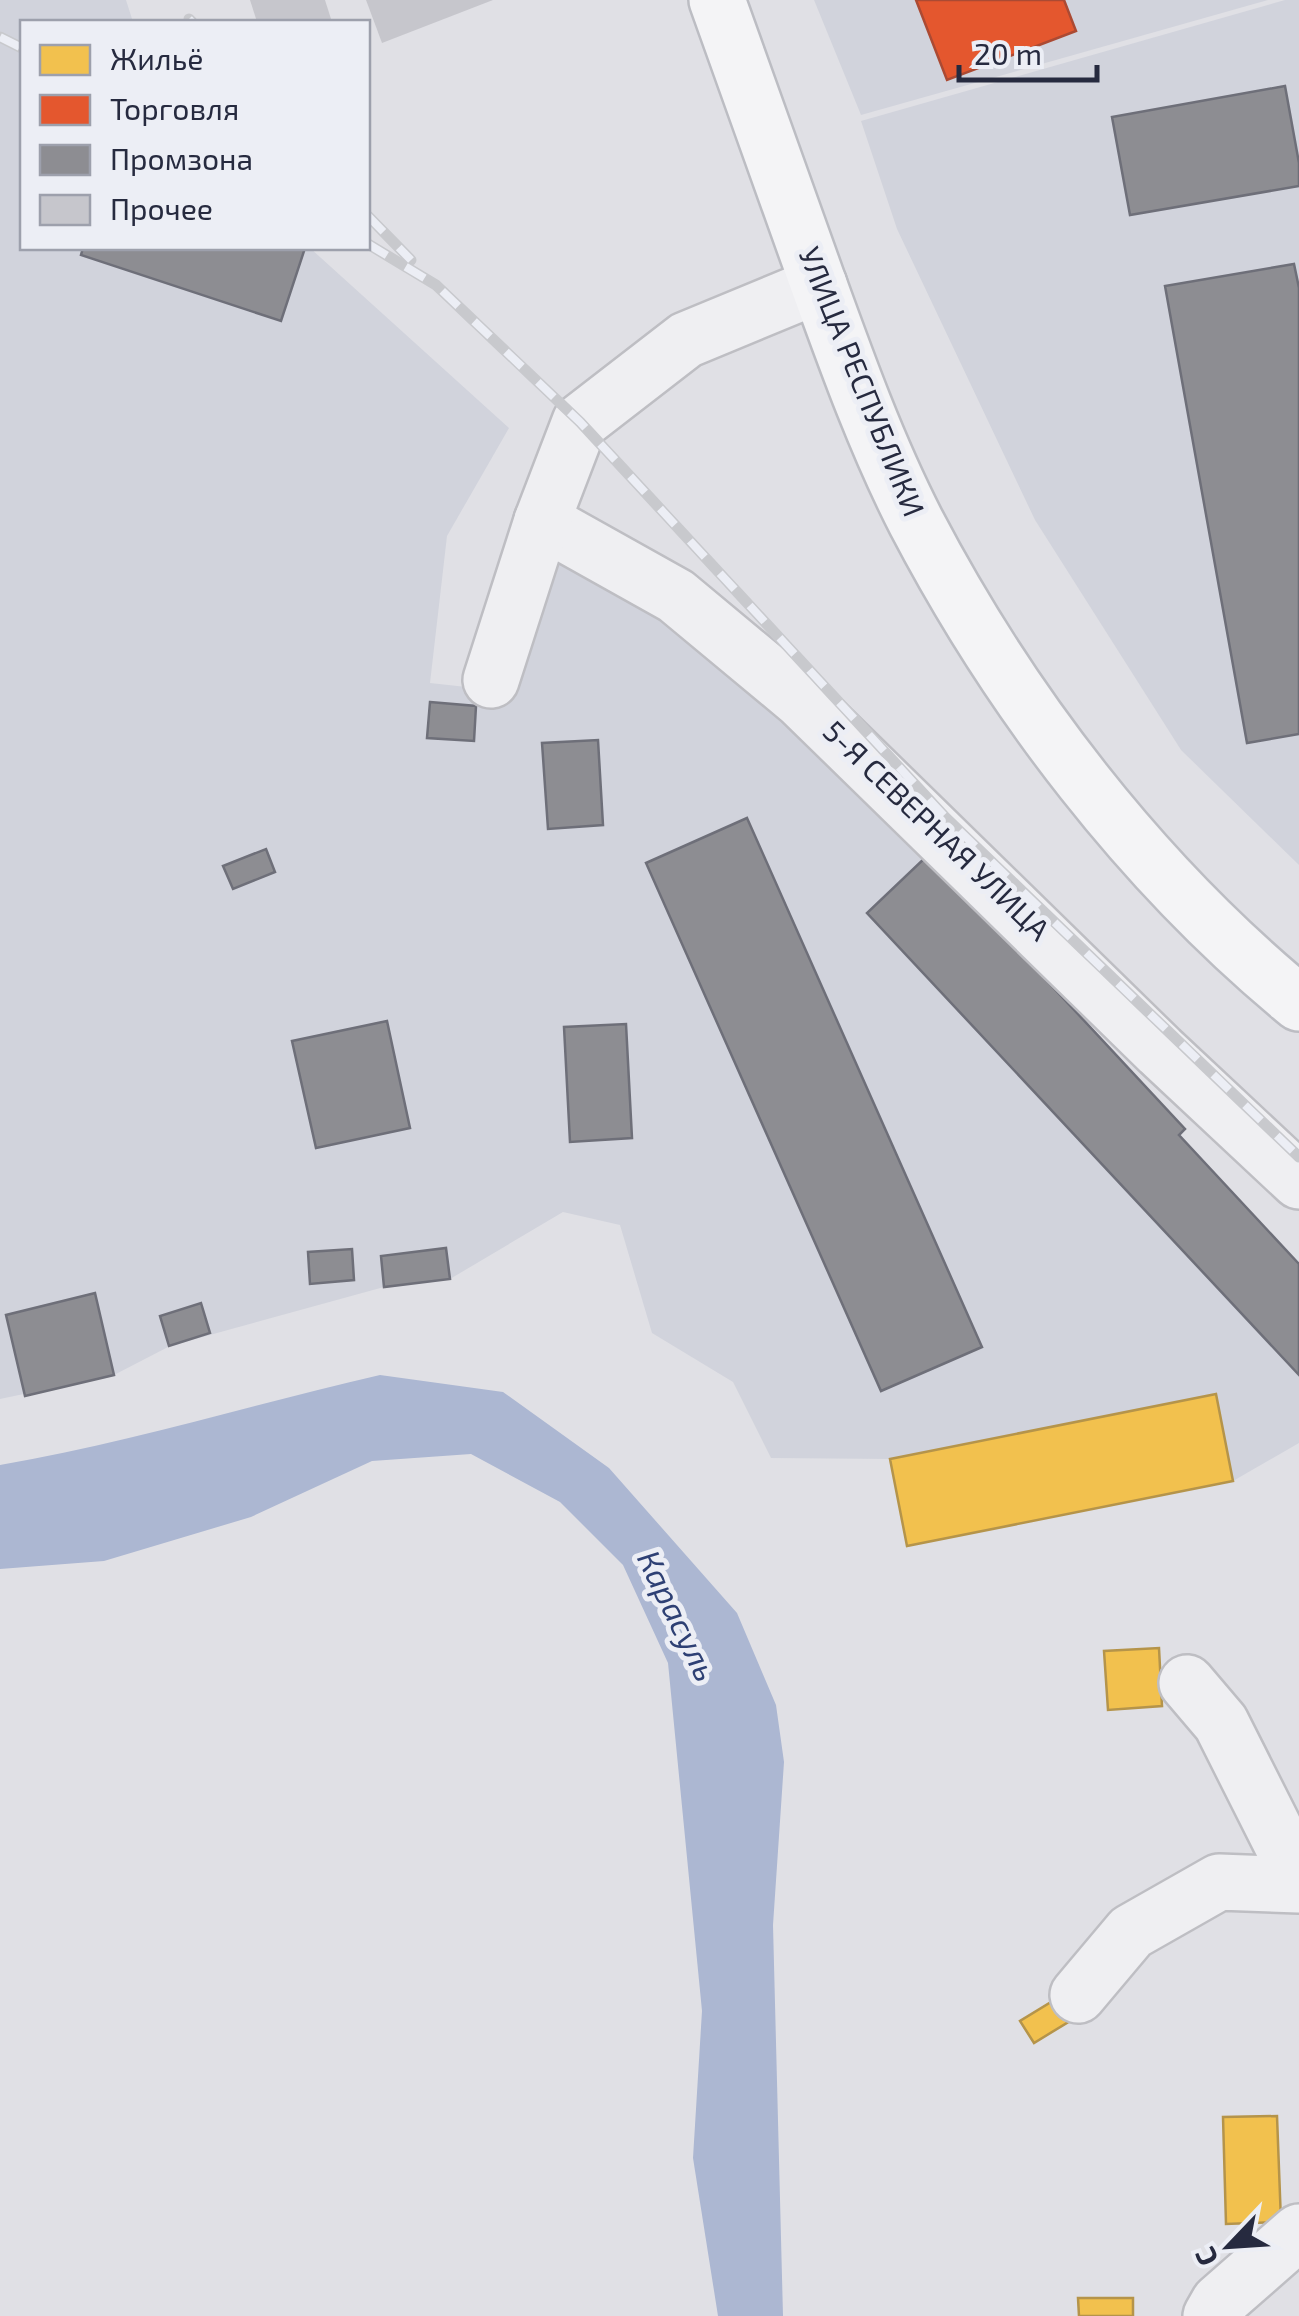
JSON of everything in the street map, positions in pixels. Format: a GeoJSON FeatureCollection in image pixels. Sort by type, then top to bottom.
{"type":"FeatureCollection","features":[{"type":"Feature","properties":{"kind":"main road","name":"УЛИЦА РЕСПУБЛИКИ"},"geometry":{"type":"LineString","coordinates":[[718,0],[852,377],[915,520],[990,651],[1068,764],[1156,866],[1299,1003]]}},
{"type":"Feature","properties":{"kind":"street"},"geometry":{"type":"LineString","coordinates":[[491,680],[542,521],[580,422],[686,340],[819,285]]}},
{"type":"Feature","properties":{"kind":"street","name":"5-Я СЕВЕРНАЯ УЛИЦА"},"geometry":{"type":"LineString","coordinates":[[542,521],[676,596],[801,700],[1160,1051],[1299,1181]]}},
{"type":"Feature","properties":{"kind":"street"},"geometry":{"type":"LineString","coordinates":[[1078,1995],[1131,1932],[1218,1882],[1299,1881],[1220,1723],[1187,1684]]}},
{"type":"Feature","properties":{"kind":"street"},"geometry":{"type":"LineString","coordinates":[[1211,2316],[1219,2302],[1299,2232]]}},
{"type":"Feature","properties":{"kind":"shaded area"},"geometry":{"type":"Polygon","coordinates":[[[0,0],[126,0],[132,20],[20,20],[20,250],[312,250],[509,428],[447,536],[430,683],[513,692],[552,560],[684,624],[929,854],[1185,1129],[1179,1136],[1299,1264],[1299,1443],[1233,1481],[907,1546],[890,1459],[771,1458],[733,1382],[652,1333],[620,1225],[563,1212],[450,1279],[384,1287],[170,1346],[114,1375],[0,1399],[0,0]]]}},
{"type":"Feature","properties":{"kind":"shaded area"},"geometry":{"type":"Polygon","coordinates":[[[814,0],[1268,0],[861,115],[814,0]]]}},
{"type":"Feature","properties":{"kind":"shaded area"},"geometry":{"type":"Polygon","coordinates":[[[1285,0],[1299,0],[1299,865],[1181,750],[1035,520],[897,229],[861,121],[1285,0]]]}},
{"type":"Feature","properties":{"kind":"water","name":"Карасуль"},"geometry":{"type":"Polygon","coordinates":[[[380,1375],[503,1392],[609,1468],[737,1613],[776,1705],[784,1762],[773,1925],[783,2316],[718,2316],[693,2158],[702,2011],[668,1663],[623,1565],[560,1502],[471,1454],[372,1461],[251,1517],[104,1561],[0,1569],[0,1465],[143,1435],[380,1375]]]}},
{"type":"Feature","properties":{"kind":"building: Жильё"},"geometry":{"type":"Polygon","coordinates":[[[1216,1394],[1233,1481],[907,1546],[890,1459],[1216,1394]]]}},
{"type":"Feature","properties":{"kind":"building: Жильё"},"geometry":{"type":"Polygon","coordinates":[[[1159,1648],[1162,1706],[1108,1710],[1104,1651],[1159,1648]]]}},
{"type":"Feature","properties":{"kind":"building: Жильё"},"geometry":{"type":"Polygon","coordinates":[[[1056,1999],[1070,2021],[1034,2043],[1020,2021],[1056,1999]]]}},
{"type":"Feature","properties":{"kind":"building: Жильё"},"geometry":{"type":"Polygon","coordinates":[[[1277,2116],[1281,2222],[1226,2224],[1223,2117],[1277,2116]]]}},
{"type":"Feature","properties":{"kind":"building: Жильё"},"geometry":{"type":"Polygon","coordinates":[[[1078,2298],[1133,2298],[1133,2316],[1079,2316],[1078,2298]]]}},
{"type":"Feature","properties":{"kind":"building: Торговля"},"geometry":{"type":"Polygon","coordinates":[[[916,0],[1064,0],[1076,31],[947,80],[916,0]]]}},
{"type":"Feature","properties":{"kind":"building: Промзона"},"geometry":{"type":"Polygon","coordinates":[[[1285,86],[1299,163],[1299,186],[1130,215],[1112,117],[1285,86]]]}},
{"type":"Feature","properties":{"kind":"building: Промзона"},"geometry":{"type":"Polygon","coordinates":[[[82,250],[304,250],[281,321],[81,255],[82,250]]]}},
{"type":"Feature","properties":{"kind":"building: Промзона"},"geometry":{"type":"Polygon","coordinates":[[[1294,264],[1299,288],[1299,734],[1247,743],[1165,286],[1294,264]]]}},
{"type":"Feature","properties":{"kind":"building: Промзона"},"geometry":{"type":"Polygon","coordinates":[[[430,702],[476,706],[474,741],[427,738],[430,702]]]}},
{"type":"Feature","properties":{"kind":"building: Промзона"},"geometry":{"type":"Polygon","coordinates":[[[598,740],[603,825],[548,829],[542,743],[598,740]]]}},
{"type":"Feature","properties":{"kind":"building: Промзона"},"geometry":{"type":"Polygon","coordinates":[[[747,818],[982,1347],[881,1391],[646,863],[747,818]]]}},
{"type":"Feature","properties":{"kind":"building: Промзона"},"geometry":{"type":"Polygon","coordinates":[[[266,849],[275,872],[233,889],[223,866],[266,849]]]}},
{"type":"Feature","properties":{"kind":"building: Промзона"},"geometry":{"type":"Polygon","coordinates":[[[929,854],[1185,1129],[1179,1135],[1299,1264],[1299,1375],[867,913],[929,854]]]}},
{"type":"Feature","properties":{"kind":"building: Промзона"},"geometry":{"type":"Polygon","coordinates":[[[387,1021],[410,1128],[316,1148],[292,1041],[387,1021]]]}},
{"type":"Feature","properties":{"kind":"building: Промзона"},"geometry":{"type":"Polygon","coordinates":[[[626,1024],[632,1138],[570,1142],[564,1027],[626,1024]]]}},
{"type":"Feature","properties":{"kind":"building: Промзона"},"geometry":{"type":"Polygon","coordinates":[[[446,1248],[450,1279],[384,1287],[381,1256],[446,1248]]]}},
{"type":"Feature","properties":{"kind":"building: Промзона"},"geometry":{"type":"Polygon","coordinates":[[[352,1249],[354,1280],[310,1284],[308,1252],[352,1249]]]}},
{"type":"Feature","properties":{"kind":"building: Промзона"},"geometry":{"type":"Polygon","coordinates":[[[95,1293],[114,1375],[25,1396],[6,1315],[95,1293]]]}},
{"type":"Feature","properties":{"kind":"building: Промзона"},"geometry":{"type":"Polygon","coordinates":[[[201,1303],[210,1333],[169,1346],[160,1316],[201,1303]]]}},
{"type":"Feature","properties":{"kind":"building: Прочее"},"geometry":{"type":"Polygon","coordinates":[[[250,0],[325,0],[331,20],[256,20],[250,0]]]}},
{"type":"Feature","properties":{"kind":"building: Прочее"},"geometry":{"type":"Polygon","coordinates":[[[366,0],[493,0],[382,43],[366,0]]]}},
{"type":"Feature","properties":{"kind":"railway"},"geometry":{"type":"LineString","coordinates":[[0,37],[20,47]]}},
{"type":"Feature","properties":{"kind":"railway"},"geometry":{"type":"LineString","coordinates":[[370,218],[411,260]]}},
{"type":"Feature","properties":{"kind":"railway"},"geometry":{"type":"LineString","coordinates":[[370,245],[436,285],[580,422],[946,818],[1299,1157]]}}]}
